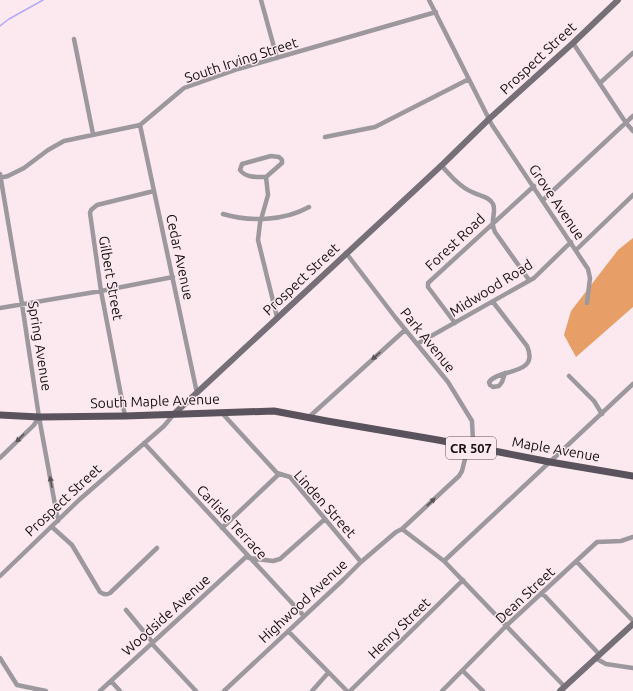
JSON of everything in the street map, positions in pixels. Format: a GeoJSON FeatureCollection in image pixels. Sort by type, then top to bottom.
{"type":"FeatureCollection","features":[{"type":"Feature","properties":{"kind":"main road","name":"Prospect Street"},"geometry":{"type":"LineString","coordinates":[[175,414],[277,317],[618,0]]}},
{"type":"Feature","properties":{"kind":"main road","name":"South Maple Avenue"},"geometry":{"type":"LineString","coordinates":[[0,415],[39,417],[125,416],[274,411],[310,417]]}},
{"type":"Feature","properties":{"kind":"main road","name":"Maple Avenue"},"geometry":{"type":"LineString","coordinates":[[310,417],[327,422],[438,440],[550,462],[633,476]]}},
{"type":"Feature","properties":{"kind":"main road"},"geometry":{"type":"LineString","coordinates":[[563,689],[633,624]]}},
{"type":"Feature","properties":{"kind":"street"},"geometry":{"type":"LineString","coordinates":[[261,0],[277,58]]}},
{"type":"Feature","properties":{"kind":"street","name":"Grove Avenue"},"geometry":{"type":"LineString","coordinates":[[429,0],[489,119],[571,242],[589,274],[587,304]]}},
{"type":"Feature","properties":{"kind":"street","name":"South Irving Street"},"geometry":{"type":"LineString","coordinates":[[0,177],[16,173],[48,150],[64,141],[140,125],[184,88],[238,69],[436,12]]}},
{"type":"Feature","properties":{"kind":"street"},"geometry":{"type":"LineString","coordinates":[[74,39],[93,134]]}},
{"type":"Feature","properties":{"kind":"street"},"geometry":{"type":"LineString","coordinates":[[573,43],[626,123],[633,131]]}},
{"type":"Feature","properties":{"kind":"street"},"geometry":{"type":"LineString","coordinates":[[600,83],[633,53]]}},
{"type":"Feature","properties":{"kind":"street"},"geometry":{"type":"LineString","coordinates":[[325,137],[375,127],[468,79]]}},
{"type":"Feature","properties":{"kind":"street"},"geometry":{"type":"LineString","coordinates":[[543,200],[633,116]]}},
{"type":"Feature","properties":{"kind":"street","name":"Cedar Avenue"},"geometry":{"type":"LineString","coordinates":[[140,125],[197,393]]}},
{"type":"Feature","properties":{"kind":"street"},"geometry":{"type":"LineString","coordinates":[[265,157],[280,157],[282,160],[281,164],[266,177],[248,176],[241,172],[240,167],[242,164],[265,157]]}},
{"type":"Feature","properties":{"kind":"street"},"geometry":{"type":"LineString","coordinates":[[441,165],[467,190],[490,200],[494,206],[492,223],[495,232],[529,280]]}},
{"type":"Feature","properties":{"kind":"street","name":"Spring Avenue"},"geometry":{"type":"LineString","coordinates":[[0,177],[22,304],[39,417],[58,521]]}},
{"type":"Feature","properties":{"kind":"street"},"geometry":{"type":"LineString","coordinates":[[266,177],[268,195],[260,220],[258,240],[277,317]]}},
{"type":"Feature","properties":{"kind":"street","name":"Forest Road"},"geometry":{"type":"LineString","coordinates":[[455,323],[428,287],[428,283],[534,186]]}},
{"type":"Feature","properties":{"kind":"street","name":"Gilbert Street"},"geometry":{"type":"LineString","coordinates":[[125,416],[101,291],[90,217],[91,210],[100,203],[154,191]]}},
{"type":"Feature","properties":{"kind":"street"},"geometry":{"type":"LineString","coordinates":[[576,250],[633,195]]}},
{"type":"Feature","properties":{"kind":"street"},"geometry":{"type":"LineString","coordinates":[[223,214],[260,220],[291,214],[309,207]]}},
{"type":"Feature","properties":{"kind":"street","name":"Midwood Road"},"geometry":{"type":"LineString","coordinates":[[416,344],[493,302],[529,280],[538,274],[571,242]]}},
{"type":"Feature","properties":{"kind":"street","name":"Park Avenue"},"geometry":{"type":"LineString","coordinates":[[346,253],[416,344],[448,382],[472,421],[473,442],[469,447]]}},
{"type":"Feature","properties":{"kind":"street"},"geometry":{"type":"LineString","coordinates":[[0,308],[173,277]]}},
{"type":"Feature","properties":{"kind":"street"},"geometry":{"type":"LineString","coordinates":[[493,302],[529,350],[529,358],[525,365],[518,370],[505,373]]}},
{"type":"Feature","properties":{"kind":"street"},"geometry":{"type":"LineString","coordinates":[[310,417],[405,330]]}},
{"type":"Feature","properties":{"kind":"street"},"geometry":{"type":"LineString","coordinates":[[569,376],[594,401],[602,414]]}},
{"type":"Feature","properties":{"kind":"street"},"geometry":{"type":"LineString","coordinates":[[444,560],[633,384]]}},
{"type":"Feature","properties":{"kind":"street","name":"Linden Street"},"geometry":{"type":"LineString","coordinates":[[222,413],[279,474],[290,477],[361,562]]}},
{"type":"Feature","properties":{"kind":"street","name":"Prospect Street"},"geometry":{"type":"LineString","coordinates":[[0,576],[79,500],[164,426],[175,414]]}},
{"type":"Feature","properties":{"kind":"street"},"geometry":{"type":"LineString","coordinates":[[0,458],[34,425],[39,417]]}},
{"type":"Feature","properties":{"kind":"street","name":"Carlisle Terrace"},"geometry":{"type":"LineString","coordinates":[[144,443],[304,616]]}},
{"type":"Feature","properties":{"kind":"street","name":"Highwood Avenue"},"geometry":{"type":"LineString","coordinates":[[224,691],[361,562],[396,532],[401,530],[459,476],[462,471],[469,447]]}},
{"type":"Feature","properties":{"kind":"street"},"geometry":{"type":"LineString","coordinates":[[222,528],[279,474]]}},
{"type":"Feature","properties":{"kind":"street"},"geometry":{"type":"LineString","coordinates":[[248,557],[273,561],[280,559],[325,519]]}},
{"type":"Feature","properties":{"kind":"street"},"geometry":{"type":"LineString","coordinates":[[52,527],[72,545],[100,592],[106,595],[110,593],[157,548]]}},
{"type":"Feature","properties":{"kind":"street"},"geometry":{"type":"LineString","coordinates":[[401,530],[444,560],[507,625],[563,689]]}},
{"type":"Feature","properties":{"kind":"street","name":"Dean Street"},"geometry":{"type":"LineString","coordinates":[[442,691],[507,625],[597,542],[621,542],[633,537]]}},
{"type":"Feature","properties":{"kind":"street","name":"Woodside Avenue"},"geometry":{"type":"LineString","coordinates":[[100,691],[248,557]]}},
{"type":"Feature","properties":{"kind":"street"},"geometry":{"type":"LineString","coordinates":[[577,562],[633,621]]}},
{"type":"Feature","properties":{"kind":"street","name":"Henry Street"},"geometry":{"type":"LineString","coordinates":[[350,691],[464,580]]}},
{"type":"Feature","properties":{"kind":"street"},"geometry":{"type":"LineString","coordinates":[[542,594],[597,656],[606,664],[633,668]]}},
{"type":"Feature","properties":{"kind":"street"},"geometry":{"type":"LineString","coordinates":[[126,610],[152,643],[196,691]]}},
{"type":"Feature","properties":{"kind":"street"},"geometry":{"type":"LineString","coordinates":[[288,631],[347,691]]}},
{"type":"Feature","properties":{"kind":"street"},"geometry":{"type":"LineString","coordinates":[[0,658],[17,685],[46,691]]}},
{"type":"Feature","properties":{"kind":"street"},"geometry":{"type":"LineString","coordinates":[[464,670],[482,691]]}},
{"type":"Feature","properties":{"kind":"street"},"geometry":{"type":"LineString","coordinates":[[312,691],[328,673]]}},
{"type":"Feature","properties":{"kind":"street"},"geometry":{"type":"LineString","coordinates":[[111,681],[120,691]]}},
{"type":"Feature","properties":{"kind":"shaded area"},"geometry":{"type":"Polygon","coordinates":[[[633,238],[633,307],[576,357],[564,335],[571,311],[618,250],[633,238]]]}},
{"type":"Feature","properties":{"kind":"waterway"},"geometry":{"type":"LineString","coordinates":[[0,26],[9,19],[43,0]]}}]}
